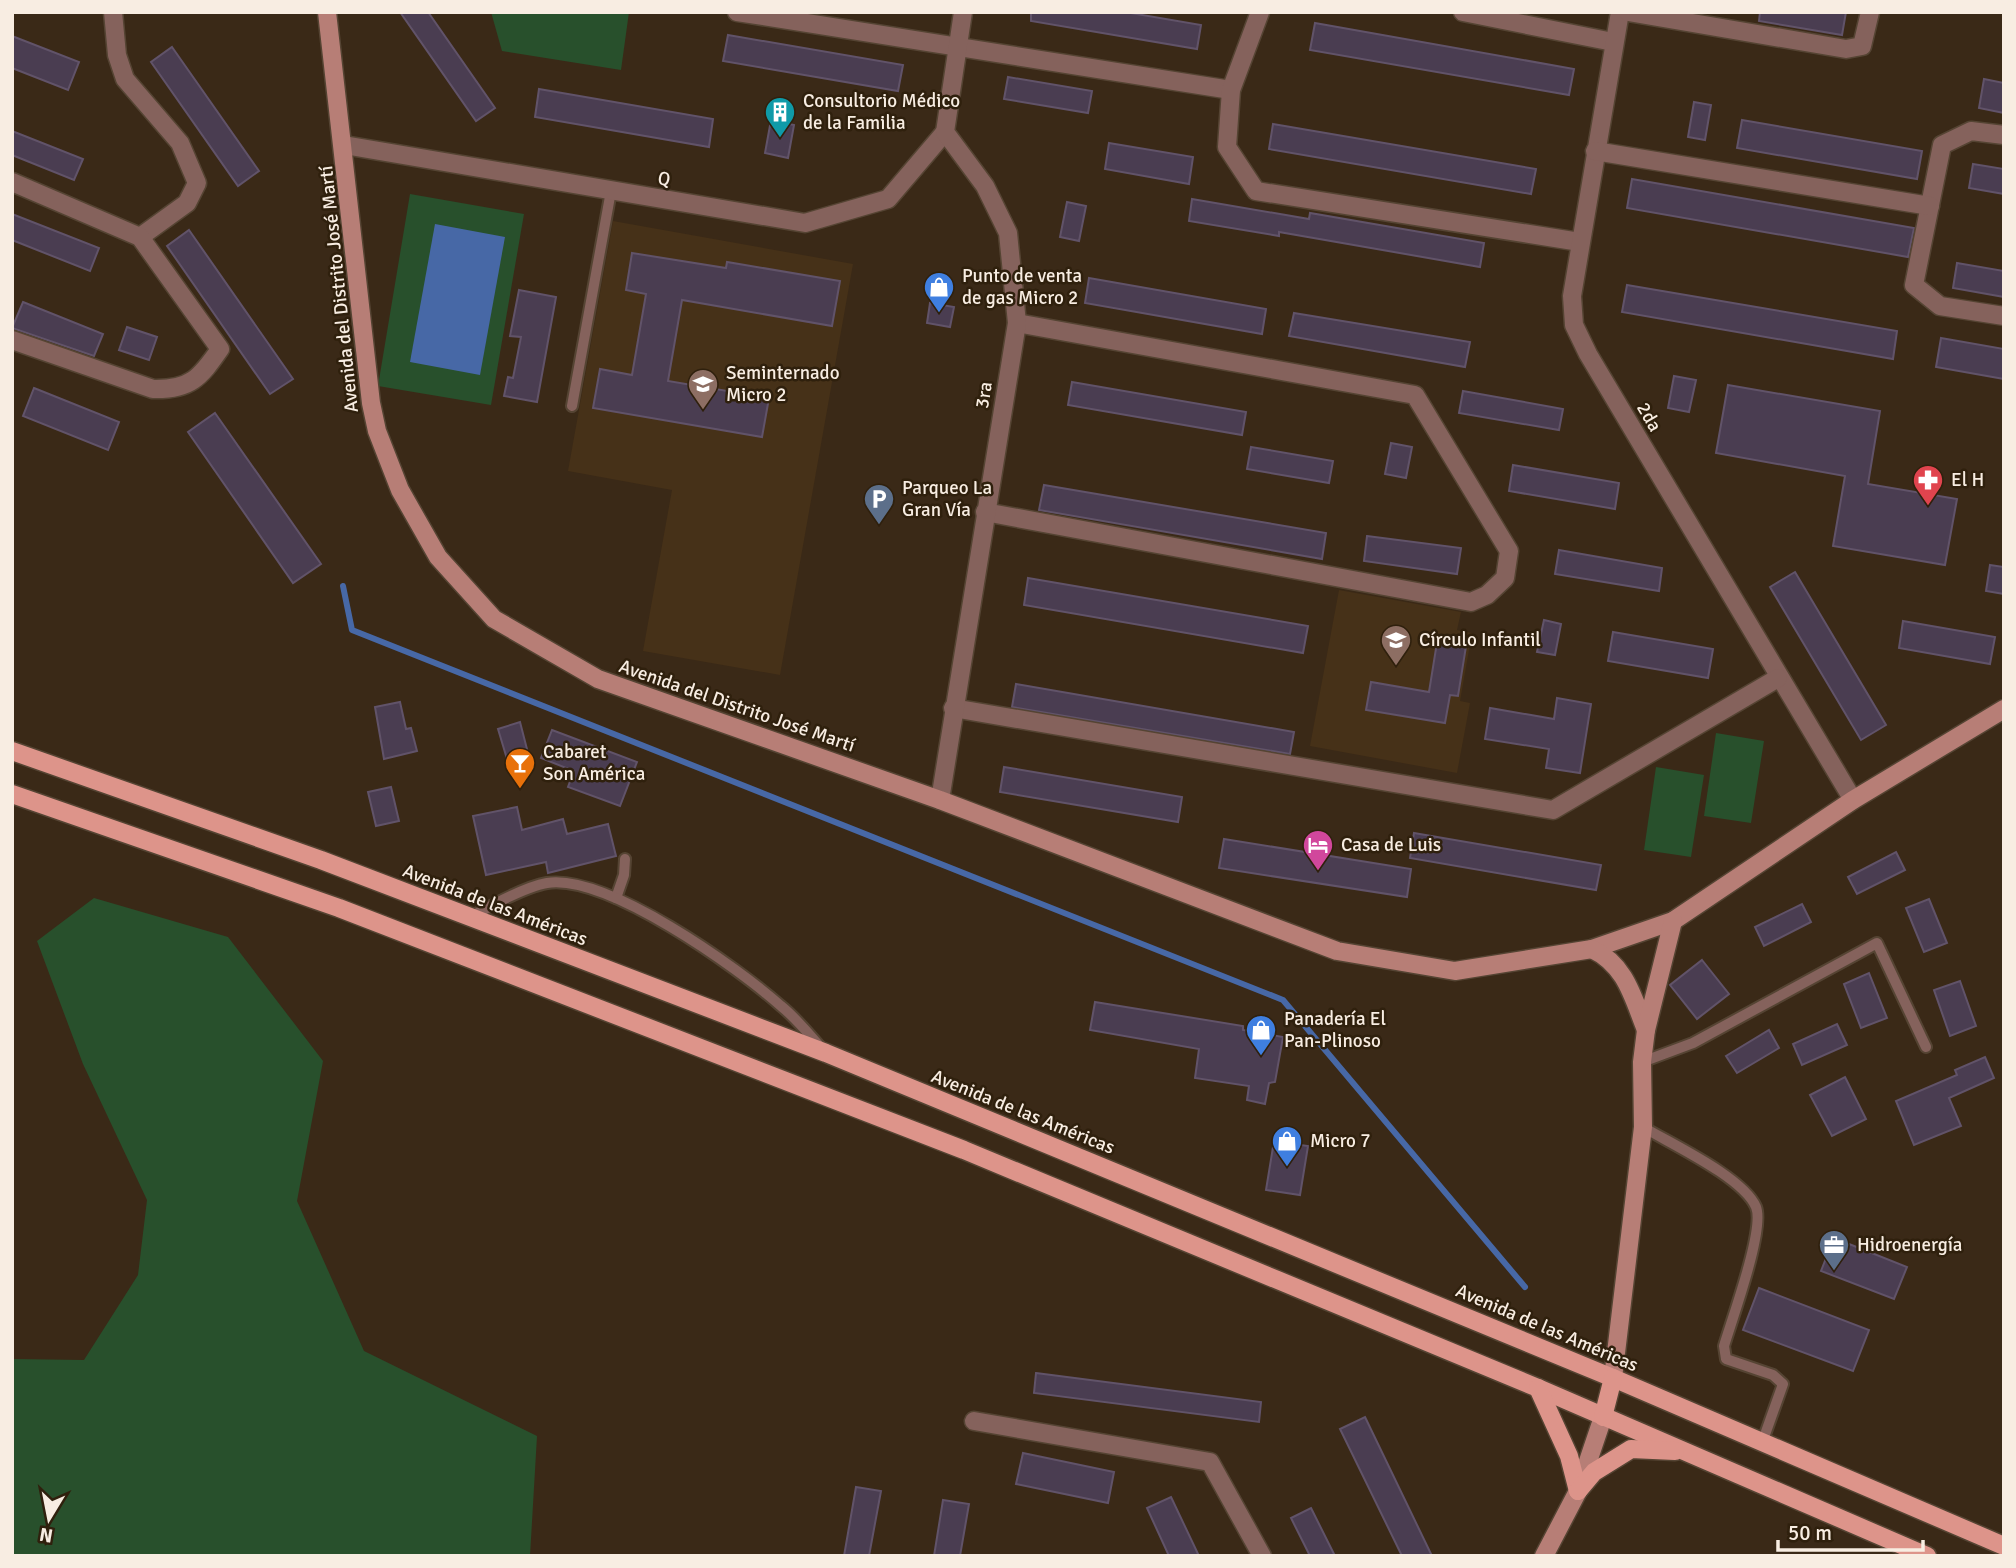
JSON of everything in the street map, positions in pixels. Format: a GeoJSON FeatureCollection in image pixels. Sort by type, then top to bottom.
{"type":"FeatureCollection","features":[{"type":"Feature","properties":{"kind":"main road","name":"Avenida del Distrito José Martí"},"geometry":{"type":"LineString","coordinates":[[327,12],[371,404],[377,431],[400,490],[438,557],[494,619],[598,679],[940,800],[1337,951],[1455,971],[1592,949],[1673,921],[1853,800],[2004,709]]}},
{"type":"Feature","properties":{"kind":"main road","name":"Avenida de las Américas"},"geometry":{"type":"LineString","coordinates":[[12,751],[321,860],[826,1053],[1613,1378],[2004,1546]]}},
{"type":"Feature","properties":{"kind":"main road"},"geometry":{"type":"LineString","coordinates":[[12,794],[339,908],[964,1150],[1538,1388],[1927,1556]]}},
{"type":"Feature","properties":{"kind":"main road"},"geometry":{"type":"LineString","coordinates":[[1544,1556],[1578,1491],[1613,1378],[1643,1127],[1642,1062],[1646,1030],[1673,921]]}},
{"type":"Feature","properties":{"kind":"main road"},"geometry":{"type":"LineString","coordinates":[[1592,949],[1611,958],[1627,983],[1646,1030]]}},
{"type":"Feature","properties":{"kind":"main road"},"geometry":{"type":"LineString","coordinates":[[1538,1388],[1569,1455],[1578,1491]]}},
{"type":"Feature","properties":{"kind":"main road"},"geometry":{"type":"LineString","coordinates":[[1578,1491],[1594,1472],[1631,1449],[1687,1452]]}},
{"type":"Feature","properties":{"kind":"street"},"geometry":{"type":"LineString","coordinates":[[113,12],[117,55],[125,79],[180,143],[197,183],[187,203],[140,237]]}},
{"type":"Feature","properties":{"kind":"street"},"geometry":{"type":"LineString","coordinates":[[737,12],[957,49],[1231,90]]}},
{"type":"Feature","properties":{"kind":"street"},"geometry":{"type":"LineString","coordinates":[[945,131],[963,12]]}},
{"type":"Feature","properties":{"kind":"street"},"geometry":{"type":"LineString","coordinates":[[1260,12],[1231,90],[1227,147],[1256,191],[1580,242]]}},
{"type":"Feature","properties":{"kind":"street"},"geometry":{"type":"LineString","coordinates":[[1463,12],[1613,42]]}},
{"type":"Feature","properties":{"kind":"street","name":"2da"},"geometry":{"type":"LineString","coordinates":[[1620,12],[1572,296],[1574,325],[1588,354],[1778,678],[1853,800]]}},
{"type":"Feature","properties":{"kind":"street"},"geometry":{"type":"LineString","coordinates":[[1628,12],[1846,49],[1863,46],[1870,12]]}},
{"type":"Feature","properties":{"kind":"street","name":"Q"},"geometry":{"type":"LineString","coordinates":[[344,145],[805,223],[888,199],[945,131]]}},
{"type":"Feature","properties":{"kind":"street","name":"3ra"},"geometry":{"type":"LineString","coordinates":[[940,800],[1017,323],[1008,233],[985,186],[945,131]]}},
{"type":"Feature","properties":{"kind":"street"},"geometry":{"type":"LineString","coordinates":[[2004,135],[1971,131],[1942,145],[1914,285],[1940,306],[2004,316]]}},
{"type":"Feature","properties":{"kind":"street"},"geometry":{"type":"LineString","coordinates":[[1595,151],[1930,206]]}},
{"type":"Feature","properties":{"kind":"street"},"geometry":{"type":"LineString","coordinates":[[12,182],[140,237],[220,349],[202,376],[177,389],[153,389],[12,340]]}},
{"type":"Feature","properties":{"kind":"street"},"geometry":{"type":"LineString","coordinates":[[985,512],[1471,602],[1488,595],[1506,578],[1509,551],[1415,396],[1017,323]]}},
{"type":"Feature","properties":{"kind":"street"},"geometry":{"type":"LineString","coordinates":[[953,708],[1553,810],[1778,678]]}},
{"type":"Feature","properties":{"kind":"street"},"geometry":{"type":"LineString","coordinates":[[974,1420],[1210,1462],[1262,1556]]}},
{"type":"Feature","properties":{"kind":"lane"},"geometry":{"type":"LineString","coordinates":[[572,406],[611,191]]}},
{"type":"Feature","properties":{"kind":"lane"},"geometry":{"type":"LineString","coordinates":[[616,898],[624,875],[625,859]]}},
{"type":"Feature","properties":{"kind":"lane"},"geometry":{"type":"LineString","coordinates":[[469,918],[494,904],[548,883],[586,888],[616,898],[700,943],[751,980],[785,1008],[826,1053]]}},
{"type":"Feature","properties":{"kind":"lane"},"geometry":{"type":"LineString","coordinates":[[1642,1062],[1693,1043],[1877,943],[1926,1047]]}},
{"type":"Feature","properties":{"kind":"lane"},"geometry":{"type":"LineString","coordinates":[[1643,1127],[1738,1185],[1756,1206],[1758,1228],[1724,1346],[1726,1359],[1773,1375],[1783,1384],[1762,1443]]}},
{"type":"Feature","properties":{"kind":"shaded area","name":"Seminternado Micro 2"},"geometry":{"type":"Polygon","coordinates":[[[613,221],[853,264],[780,675],[643,651],[672,490],[568,471],[613,221]]]}},
{"type":"Feature","properties":{"kind":"shaded area","name":"Círculo Infantil"},"geometry":{"type":"Polygon","coordinates":[[[1339,590],[1461,612],[1457,630],[1472,633],[1460,701],[1470,703],[1457,773],[1310,746],[1339,590]]]}},
{"type":"Feature","properties":{"kind":"green space"},"geometry":{"type":"Polygon","coordinates":[[[491,12],[629,12],[621,70],[502,51],[491,12]]]}},
{"type":"Feature","properties":{"kind":"green space"},"geometry":{"type":"Polygon","coordinates":[[[410,194],[524,214],[491,405],[378,386],[410,194]]]}},
{"type":"Feature","properties":{"kind":"green space"},"geometry":{"type":"Polygon","coordinates":[[[1716,733],[1764,741],[1751,823],[1704,816],[1716,733]]]}},
{"type":"Feature","properties":{"kind":"green space"},"geometry":{"type":"Polygon","coordinates":[[[1656,767],[1704,775],[1691,857],[1644,850],[1656,767]]]}},
{"type":"Feature","properties":{"kind":"green space"},"geometry":{"type":"Polygon","coordinates":[[[94,898],[228,937],[323,1061],[297,1201],[364,1351],[537,1436],[530,1556],[12,1556],[12,1359],[84,1360],[138,1275],[147,1200],[83,1064],[37,941],[94,898]]]}},
{"type":"Feature","properties":{"kind":"water"},"geometry":{"type":"Polygon","coordinates":[[[435,224],[505,237],[480,375],[410,362],[435,224]]]}},
{"type":"Feature","properties":{"kind":"building"},"geometry":{"type":"Polygon","coordinates":[[[400,12],[428,12],[495,108],[476,121],[400,12]]]}},
{"type":"Feature","properties":{"kind":"building"},"geometry":{"type":"Polygon","coordinates":[[[1031,12],[1125,12],[1201,25],[1197,49],[1031,21],[1031,12]]]}},
{"type":"Feature","properties":{"kind":"building"},"geometry":{"type":"Polygon","coordinates":[[[1760,12],[1846,12],[1842,35],[1759,21],[1760,12]]]}},
{"type":"Feature","properties":{"kind":"building"},"geometry":{"type":"Polygon","coordinates":[[[1315,23],[1574,69],[1569,95],[1310,50],[1315,23]]]}},
{"type":"Feature","properties":{"kind":"building"},"geometry":{"type":"Polygon","coordinates":[[[728,35],[903,65],[898,91],[723,61],[728,35]]]}},
{"type":"Feature","properties":{"kind":"building"},"geometry":{"type":"Polygon","coordinates":[[[12,36],[79,62],[68,90],[12,68],[12,36]]]}},
{"type":"Feature","properties":{"kind":"building"},"geometry":{"type":"Polygon","coordinates":[[[172,47],[259,171],[238,186],[151,62],[172,47]]]}},
{"type":"Feature","properties":{"kind":"building"},"geometry":{"type":"Polygon","coordinates":[[[1008,77],[1092,91],[1088,113],[1004,99],[1008,77]]]}},
{"type":"Feature","properties":{"kind":"building"},"geometry":{"type":"Polygon","coordinates":[[[1984,79],[2004,83],[2004,113],[1979,108],[1984,79]]]}},
{"type":"Feature","properties":{"kind":"building"},"geometry":{"type":"Polygon","coordinates":[[[539,89],[713,119],[709,147],[535,117],[539,89]]]}},
{"type":"Feature","properties":{"kind":"building"},"geometry":{"type":"Polygon","coordinates":[[[1694,102],[1711,105],[1705,140],[1688,137],[1694,102]]]}},
{"type":"Feature","properties":{"kind":"building","name":"Consultorio Médico de la Familia"},"geometry":{"type":"Polygon","coordinates":[[[771,120],[794,125],[788,158],[765,153],[771,120]]]}},
{"type":"Feature","properties":{"kind":"building"},"geometry":{"type":"Polygon","coordinates":[[[1742,120],[1922,151],[1917,179],[1737,148],[1742,120]]]}},
{"type":"Feature","properties":{"kind":"building"},"geometry":{"type":"Polygon","coordinates":[[[1273,124],[1536,169],[1531,194],[1269,149],[1273,124]]]}},
{"type":"Feature","properties":{"kind":"building"},"geometry":{"type":"Polygon","coordinates":[[[12,131],[83,159],[74,180],[12,155],[12,131]]]}},
{"type":"Feature","properties":{"kind":"building"},"geometry":{"type":"Polygon","coordinates":[[[1109,143],[1193,157],[1189,184],[1105,169],[1109,143]]]}},
{"type":"Feature","properties":{"kind":"building"},"geometry":{"type":"Polygon","coordinates":[[[1973,164],[2004,169],[2004,194],[1969,188],[1973,164]]]}},
{"type":"Feature","properties":{"kind":"building"},"geometry":{"type":"Polygon","coordinates":[[[1632,179],[1914,228],[1908,257],[1627,208],[1632,179]]]}},
{"type":"Feature","properties":{"kind":"building"},"geometry":{"type":"Polygon","coordinates":[[[1192,199],[1309,219],[1310,213],[1484,243],[1480,267],[1279,232],[1279,236],[1189,221],[1192,199]]]}},
{"type":"Feature","properties":{"kind":"building"},"geometry":{"type":"Polygon","coordinates":[[[1067,202],[1086,206],[1079,241],[1060,237],[1067,202]]]}},
{"type":"Feature","properties":{"kind":"building"},"geometry":{"type":"Polygon","coordinates":[[[12,214],[99,248],[90,271],[12,240],[12,214]]]}},
{"type":"Feature","properties":{"kind":"building"},"geometry":{"type":"Polygon","coordinates":[[[189,230],[293,379],[270,394],[167,246],[189,230]]]}},
{"type":"Feature","properties":{"kind":"building"},"geometry":{"type":"Polygon","coordinates":[[[632,253],[726,268],[727,262],[840,281],[832,326],[682,300],[668,381],[769,398],[762,437],[593,408],[600,369],[632,375],[646,294],[626,290],[632,253]]]}},
{"type":"Feature","properties":{"kind":"building"},"geometry":{"type":"Polygon","coordinates":[[[1957,263],[2004,271],[2004,297],[1953,288],[1957,263]]]}},
{"type":"Feature","properties":{"kind":"building"},"geometry":{"type":"Polygon","coordinates":[[[1089,278],[1266,309],[1262,334],[1085,303],[1089,278]]]}},
{"type":"Feature","properties":{"kind":"building"},"geometry":{"type":"Polygon","coordinates":[[[1627,285],[1897,331],[1893,359],[1622,312],[1627,285]]]}},
{"type":"Feature","properties":{"kind":"building"},"geometry":{"type":"Polygon","coordinates":[[[519,290],[556,297],[537,402],[504,396],[508,377],[513,378],[521,337],[510,336],[519,290]]]}},
{"type":"Feature","properties":{"kind":"building"},"geometry":{"type":"Polygon","coordinates":[[[23,302],[103,334],[94,356],[12,328],[23,302]]]}},
{"type":"Feature","properties":{"kind":"building"},"geometry":{"type":"Polygon","coordinates":[[[930,303],[954,307],[950,327],[927,323],[930,303]]]}},
{"type":"Feature","properties":{"kind":"building"},"geometry":{"type":"Polygon","coordinates":[[[1294,313],[1470,342],[1465,367],[1289,336],[1294,313]]]}},
{"type":"Feature","properties":{"kind":"building"},"geometry":{"type":"Polygon","coordinates":[[[127,327],[157,337],[149,360],[119,350],[127,327]]]}},
{"type":"Feature","properties":{"kind":"building"},"geometry":{"type":"Polygon","coordinates":[[[1941,338],[2004,349],[2004,379],[1936,367],[1941,338]]]}},
{"type":"Feature","properties":{"kind":"building"},"geometry":{"type":"Polygon","coordinates":[[[1674,376],[1696,380],[1689,412],[1668,408],[1674,376]]]}},
{"type":"Feature","properties":{"kind":"building"},"geometry":{"type":"Polygon","coordinates":[[[1072,382],[1246,412],[1242,435],[1068,405],[1072,382]]]}},
{"type":"Feature","properties":{"kind":"building"},"geometry":{"type":"Polygon","coordinates":[[[1728,385],[1880,411],[1868,484],[1957,499],[1945,565],[1833,546],[1845,476],[1716,453],[1728,385]]]}},
{"type":"Feature","properties":{"kind":"building"},"geometry":{"type":"Polygon","coordinates":[[[34,388],[119,422],[108,450],[23,416],[34,388]]]}},
{"type":"Feature","properties":{"kind":"building"},"geometry":{"type":"Polygon","coordinates":[[[1463,391],[1563,409],[1559,430],[1459,413],[1463,391]]]}},
{"type":"Feature","properties":{"kind":"building"},"geometry":{"type":"Polygon","coordinates":[[[215,413],[321,564],[293,583],[188,432],[215,413]]]}},
{"type":"Feature","properties":{"kind":"building"},"geometry":{"type":"Polygon","coordinates":[[[1391,443],[1412,447],[1406,478],[1385,474],[1391,443]]]}},
{"type":"Feature","properties":{"kind":"building"},"geometry":{"type":"Polygon","coordinates":[[[1251,447],[1333,461],[1329,483],[1247,469],[1251,447]]]}},
{"type":"Feature","properties":{"kind":"building"},"geometry":{"type":"Polygon","coordinates":[[[1513,465],[1619,483],[1615,509],[1509,491],[1513,465]]]}},
{"type":"Feature","properties":{"kind":"building"},"geometry":{"type":"Polygon","coordinates":[[[1044,485],[1326,533],[1322,559],[1039,510],[1044,485]]]}},
{"type":"Feature","properties":{"kind":"building"},"geometry":{"type":"Polygon","coordinates":[[[1367,536],[1461,548],[1457,574],[1364,561],[1367,536]]]}},
{"type":"Feature","properties":{"kind":"building"},"geometry":{"type":"Polygon","coordinates":[[[1559,550],[1662,568],[1659,591],[1555,574],[1559,550]]]}},
{"type":"Feature","properties":{"kind":"building"},"geometry":{"type":"Polygon","coordinates":[[[1990,565],[2004,567],[2004,594],[1986,591],[1990,565]]]}},
{"type":"Feature","properties":{"kind":"building"},"geometry":{"type":"Polygon","coordinates":[[[1795,572],[1886,725],[1861,740],[1770,587],[1795,572]]]}},
{"type":"Feature","properties":{"kind":"building"},"geometry":{"type":"Polygon","coordinates":[[[1028,578],[1308,626],[1303,653],[1024,605],[1028,578]]]}},
{"type":"Feature","properties":{"kind":"building"},"geometry":{"type":"Polygon","coordinates":[[[1544,620],[1561,624],[1555,655],[1537,652],[1544,620]]]}},
{"type":"Feature","properties":{"kind":"building"},"geometry":{"type":"Polygon","coordinates":[[[1903,621],[1995,637],[1990,664],[1899,648],[1903,621]]]}},
{"type":"Feature","properties":{"kind":"building"},"geometry":{"type":"Polygon","coordinates":[[[1613,632],[1713,649],[1708,678],[1608,661],[1613,632]]]}},
{"type":"Feature","properties":{"kind":"building"},"geometry":{"type":"Polygon","coordinates":[[[1438,636],[1467,640],[1458,696],[1450,695],[1445,723],[1366,710],[1371,682],[1429,692],[1438,636]]]}},
{"type":"Feature","properties":{"kind":"building"},"geometry":{"type":"Polygon","coordinates":[[[1016,684],[1294,732],[1290,754],[1012,707],[1016,684]]]}},
{"type":"Feature","properties":{"kind":"building"},"geometry":{"type":"Polygon","coordinates":[[[1557,698],[1591,704],[1580,773],[1546,768],[1549,749],[1485,739],[1490,708],[1554,719],[1557,698]]]}},
{"type":"Feature","properties":{"kind":"building"},"geometry":{"type":"Polygon","coordinates":[[[400,702],[406,729],[411,728],[417,751],[384,759],[375,707],[400,702]]]}},
{"type":"Feature","properties":{"kind":"building"},"geometry":{"type":"Polygon","coordinates":[[[520,722],[528,753],[507,759],[498,729],[520,722]]]}},
{"type":"Feature","properties":{"kind":"building"},"geometry":{"type":"Polygon","coordinates":[[[552,730],[637,762],[620,806],[568,787],[574,771],[541,758],[552,730]]]}},
{"type":"Feature","properties":{"kind":"building"},"geometry":{"type":"Polygon","coordinates":[[[1004,767],[1182,797],[1178,822],[1000,792],[1004,767]]]}},
{"type":"Feature","properties":{"kind":"building"},"geometry":{"type":"Polygon","coordinates":[[[391,787],[399,821],[376,826],[368,792],[391,787]]]}},
{"type":"Feature","properties":{"kind":"building"},"geometry":{"type":"Polygon","coordinates":[[[517,807],[522,830],[563,819],[567,834],[608,824],[616,856],[548,873],[546,862],[486,875],[473,816],[517,807]]]}},
{"type":"Feature","properties":{"kind":"building"},"geometry":{"type":"Polygon","coordinates":[[[1414,833],[1601,865],[1596,890],[1410,858],[1414,833]]]}},
{"type":"Feature","properties":{"kind":"building"},"geometry":{"type":"Polygon","coordinates":[[[1224,839],[1411,869],[1407,897],[1219,868],[1224,839]]]}},
{"type":"Feature","properties":{"kind":"building"},"geometry":{"type":"Polygon","coordinates":[[[1896,852],[1905,870],[1857,894],[1848,877],[1896,852]]]}},
{"type":"Feature","properties":{"kind":"building"},"geometry":{"type":"Polygon","coordinates":[[[1929,899],[1947,943],[1924,952],[1906,908],[1929,899]]]}},
{"type":"Feature","properties":{"kind":"building"},"geometry":{"type":"Polygon","coordinates":[[[1802,904],[1811,922],[1764,946],[1755,927],[1802,904]]]}},
{"type":"Feature","properties":{"kind":"building"},"geometry":{"type":"Polygon","coordinates":[[[1702,960],[1729,994],[1697,1019],[1670,985],[1702,960]]]}},
{"type":"Feature","properties":{"kind":"building"},"geometry":{"type":"Polygon","coordinates":[[[1869,973],[1887,1018],[1861,1028],[1844,984],[1869,973]]]}},
{"type":"Feature","properties":{"kind":"building"},"geometry":{"type":"Polygon","coordinates":[[[1960,981],[1976,1026],[1950,1036],[1934,990],[1960,981]]]}},
{"type":"Feature","properties":{"kind":"building"},"geometry":{"type":"Polygon","coordinates":[[[1095,1002],[1243,1026],[1243,1030],[1283,1037],[1275,1082],[1269,1083],[1265,1104],[1247,1100],[1249,1086],[1195,1078],[1199,1049],[1090,1030],[1095,1002]]]}},
{"type":"Feature","properties":{"kind":"building"},"geometry":{"type":"Polygon","coordinates":[[[1837,1024],[1847,1045],[1802,1065],[1793,1044],[1837,1024]]]}},
{"type":"Feature","properties":{"kind":"building"},"geometry":{"type":"Polygon","coordinates":[[[1769,1030],[1779,1048],[1737,1073],[1726,1056],[1769,1030]]]}},
{"type":"Feature","properties":{"kind":"building"},"geometry":{"type":"Polygon","coordinates":[[[1985,1057],[1994,1078],[1949,1098],[1961,1126],[1914,1145],[1896,1101],[1957,1075],[1955,1070],[1985,1057]]]}},
{"type":"Feature","properties":{"kind":"building"},"geometry":{"type":"Polygon","coordinates":[[[1845,1077],[1866,1119],[1832,1136],[1810,1095],[1845,1077]]]}},
{"type":"Feature","properties":{"kind":"building","name":"Micro 7"},"geometry":{"type":"Polygon","coordinates":[[[1274,1141],[1308,1146],[1300,1195],[1266,1190],[1274,1141]]]}},
{"type":"Feature","properties":{"kind":"building"},"geometry":{"type":"Polygon","coordinates":[[[1834,1238],[1907,1267],[1894,1299],[1821,1271],[1834,1238]]]}},
{"type":"Feature","properties":{"kind":"building"},"geometry":{"type":"Polygon","coordinates":[[[1759,1288],[1869,1330],[1853,1371],[1743,1330],[1759,1288]]]}},
{"type":"Feature","properties":{"kind":"building"},"geometry":{"type":"Polygon","coordinates":[[[1036,1373],[1261,1402],[1259,1422],[1034,1393],[1036,1373]]]}},
{"type":"Feature","properties":{"kind":"building"},"geometry":{"type":"Polygon","coordinates":[[[1365,1417],[1432,1556],[1402,1556],[1340,1429],[1365,1417]]]}},
{"type":"Feature","properties":{"kind":"building"},"geometry":{"type":"Polygon","coordinates":[[[1023,1453],[1114,1472],[1108,1503],[1016,1484],[1023,1453]]]}},
{"type":"Feature","properties":{"kind":"building"},"geometry":{"type":"Polygon","coordinates":[[[856,1487],[881,1491],[869,1556],[844,1556],[856,1487]]]}},
{"type":"Feature","properties":{"kind":"building"},"geometry":{"type":"Polygon","coordinates":[[[1171,1497],[1199,1556],[1169,1556],[1147,1508],[1171,1497]]]}},
{"type":"Feature","properties":{"kind":"building"},"geometry":{"type":"Polygon","coordinates":[[[943,1500],[969,1504],[960,1556],[934,1556],[943,1500]]]}},
{"type":"Feature","properties":{"kind":"building"},"geometry":{"type":"Polygon","coordinates":[[[1311,1508],[1335,1556],[1310,1556],[1291,1518],[1311,1508]]]}},
{"type":"Feature","properties":{"kind":"waterway"},"geometry":{"type":"LineString","coordinates":[[343,586],[352,630],[1283,1000],[1525,1287]]}},
{"type":"Feature","properties":{"kind":"place","name":"Consultorio Médico de la Familia"},"geometry":{"type":"Point","coordinates":[780,139]}},
{"type":"Feature","properties":{"kind":"place","name":"Punto de venta de gas Micro 2"},"geometry":{"type":"Point","coordinates":[939,314]}},
{"type":"Feature","properties":{"kind":"place","name":"Seminternado Micro 2"},"geometry":{"type":"Point","coordinates":[703,411]}},
{"type":"Feature","properties":{"kind":"place","name":"El H"},"geometry":{"type":"Point","coordinates":[1928,507]}},
{"type":"Feature","properties":{"kind":"place","name":"Parqueo La Gran Vía"},"geometry":{"type":"Point","coordinates":[879,526]}},
{"type":"Feature","properties":{"kind":"place","name":"Círculo Infantil"},"geometry":{"type":"Point","coordinates":[1396,667]}},
{"type":"Feature","properties":{"kind":"place","name":"Cabaret Son América"},"geometry":{"type":"Point","coordinates":[520,790]}},
{"type":"Feature","properties":{"kind":"place","name":"Casa de Luis"},"geometry":{"type":"Point","coordinates":[1318,872]}},
{"type":"Feature","properties":{"kind":"place","name":"Panadería El Pan-Plinoso"},"geometry":{"type":"Point","coordinates":[1261,1057]}},
{"type":"Feature","properties":{"kind":"place","name":"Micro 7"},"geometry":{"type":"Point","coordinates":[1287,1168]}},
{"type":"Feature","properties":{"kind":"place","name":"Hidroenergía"},"geometry":{"type":"Point","coordinates":[1834,1272]}}]}
